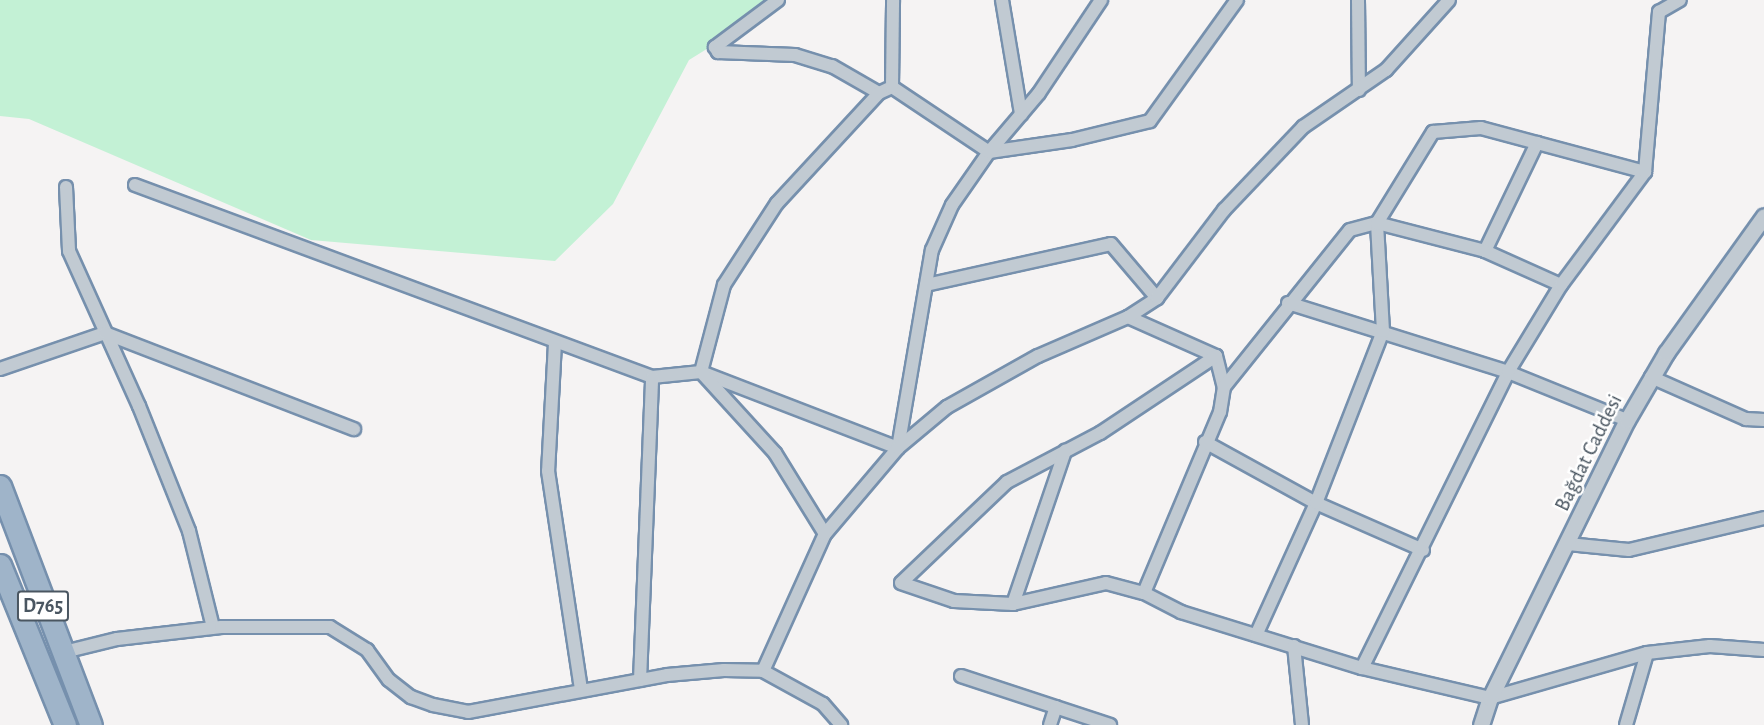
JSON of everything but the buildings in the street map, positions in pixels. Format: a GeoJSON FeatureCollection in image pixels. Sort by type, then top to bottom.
{"type":"FeatureCollection","features":[{"type":"Feature","properties":{"kind":"highway","name":"D765"},"geometry":{"type":"LineString","coordinates":[[0,486],[60,653],[91,725]]}},
{"type":"Feature","properties":{"kind":"highway","name":"D765"},"geometry":{"type":"LineString","coordinates":[[0,565],[65,725]]}},
{"type":"Feature","properties":{"kind":"street"},"geometry":{"type":"LineString","coordinates":[[778,0],[715,47],[718,52],[795,55],[831,66],[879,93]]}},
{"type":"Feature","properties":{"kind":"street"},"geometry":{"type":"LineString","coordinates":[[892,87],[893,0]]}},
{"type":"Feature","properties":{"kind":"street"},"geometry":{"type":"LineString","coordinates":[[1002,0],[1021,114]]}},
{"type":"Feature","properties":{"kind":"street"},"geometry":{"type":"LineString","coordinates":[[898,448],[932,250],[952,205],[989,152],[1021,114],[1101,0]]}},
{"type":"Feature","properties":{"kind":"street"},"geometry":{"type":"LineString","coordinates":[[892,87],[989,152],[1072,140],[1150,121],[1237,0]]}},
{"type":"Feature","properties":{"kind":"street"},"geometry":{"type":"LineString","coordinates":[[1358,0],[1359,90]]}},
{"type":"Feature","properties":{"kind":"street"},"geometry":{"type":"LineString","coordinates":[[763,671],[825,534],[898,448],[947,407],[1038,356],[1128,317],[1157,298],[1224,210],[1303,127],[1386,70],[1449,0]]}},
{"type":"Feature","properties":{"kind":"street"},"geometry":{"type":"LineString","coordinates":[[1362,668],[1423,550],[1508,372],[1561,285],[1645,172],[1659,12],[1680,0]]}},
{"type":"Feature","properties":{"kind":"street"},"geometry":{"type":"LineString","coordinates":[[701,372],[724,285],[777,203],[879,93],[892,87]]}},
{"type":"Feature","properties":{"kind":"street"},"geometry":{"type":"LineString","coordinates":[[1256,635],[1316,503],[1383,331],[1377,223],[1433,132],[1481,128],[1645,172]]}},
{"type":"Feature","properties":{"kind":"street"},"geometry":{"type":"LineString","coordinates":[[1485,251],[1537,143]]}},
{"type":"Feature","properties":{"kind":"street"},"geometry":{"type":"LineString","coordinates":[[135,185],[555,343],[652,377],[701,372],[898,448]]}},
{"type":"Feature","properties":{"kind":"street"},"geometry":{"type":"LineString","coordinates":[[66,187],[69,251],[139,406],[189,531],[213,627]]}},
{"type":"Feature","properties":{"kind":"street","name":"Bağdat Caddesi"},"geometry":{"type":"LineString","coordinates":[[1481,725],[1490,698],[1568,544],[1626,420],[1651,377],[1764,216]]}},
{"type":"Feature","properties":{"kind":"street"},"geometry":{"type":"LineString","coordinates":[[1224,387],[1288,303],[1350,230],[1377,223],[1485,251],[1561,285]]}},
{"type":"Feature","properties":{"kind":"street"},"geometry":{"type":"LineString","coordinates":[[926,285],[1111,244],[1157,298]]}},
{"type":"Feature","properties":{"kind":"street"},"geometry":{"type":"LineString","coordinates":[[1288,303],[1508,372],[1626,420]]}},
{"type":"Feature","properties":{"kind":"street"},"geometry":{"type":"LineString","coordinates":[[1128,317],[1216,356]]}},
{"type":"Feature","properties":{"kind":"street"},"geometry":{"type":"LineString","coordinates":[[0,369],[105,333],[354,429]]}},
{"type":"Feature","properties":{"kind":"street"},"geometry":{"type":"LineString","coordinates":[[555,343],[548,471],[581,689]]}},
{"type":"Feature","properties":{"kind":"street"},"geometry":{"type":"LineString","coordinates":[[1144,593],[1205,442],[1220,412],[1224,387],[1216,356]]}},
{"type":"Feature","properties":{"kind":"street"},"geometry":{"type":"LineString","coordinates":[[1216,356],[1100,433],[1006,482],[901,582],[954,601],[1013,604],[1106,583],[1144,593],[1181,612],[1362,668],[1490,698],[1647,653],[1710,646],[1764,651]]}},
{"type":"Feature","properties":{"kind":"street"},"geometry":{"type":"LineString","coordinates":[[701,372],[775,453],[825,534]]}},
{"type":"Feature","properties":{"kind":"street"},"geometry":{"type":"LineString","coordinates":[[639,680],[652,377]]}},
{"type":"Feature","properties":{"kind":"street"},"geometry":{"type":"LineString","coordinates":[[1651,377],[1746,419],[1764,420]]}},
{"type":"Feature","properties":{"kind":"street"},"geometry":{"type":"LineString","coordinates":[[1205,442],[1316,503],[1423,550]]}},
{"type":"Feature","properties":{"kind":"street"},"geometry":{"type":"LineString","coordinates":[[1013,604],[1065,451]]}},
{"type":"Feature","properties":{"kind":"street"},"geometry":{"type":"LineString","coordinates":[[1568,544],[1629,550],[1764,518]]}},
{"type":"Feature","properties":{"kind":"street"},"geometry":{"type":"LineString","coordinates":[[60,653],[117,639],[213,627],[330,627],[354,638],[388,680],[411,697],[468,712],[581,689],[639,680],[724,670],[763,671],[823,704],[842,725]]}},
{"type":"Feature","properties":{"kind":"street"},"geometry":{"type":"LineString","coordinates":[[1294,646],[1302,725]]}},
{"type":"Feature","properties":{"kind":"street"},"geometry":{"type":"LineString","coordinates":[[1626,725],[1647,653]]}},
{"type":"Feature","properties":{"kind":"street"},"geometry":{"type":"LineString","coordinates":[[961,676],[1110,725]]}},
{"type":"Feature","properties":{"kind":"street"},"geometry":{"type":"LineString","coordinates":[[1050,725],[1056,707]]}},
{"type":"Feature","properties":{"kind":"green space"},"geometry":{"type":"Polygon","coordinates":[[[0,0],[786,0],[689,60],[613,204],[555,261],[311,240],[29,119],[0,116],[0,0]]]}}]}
